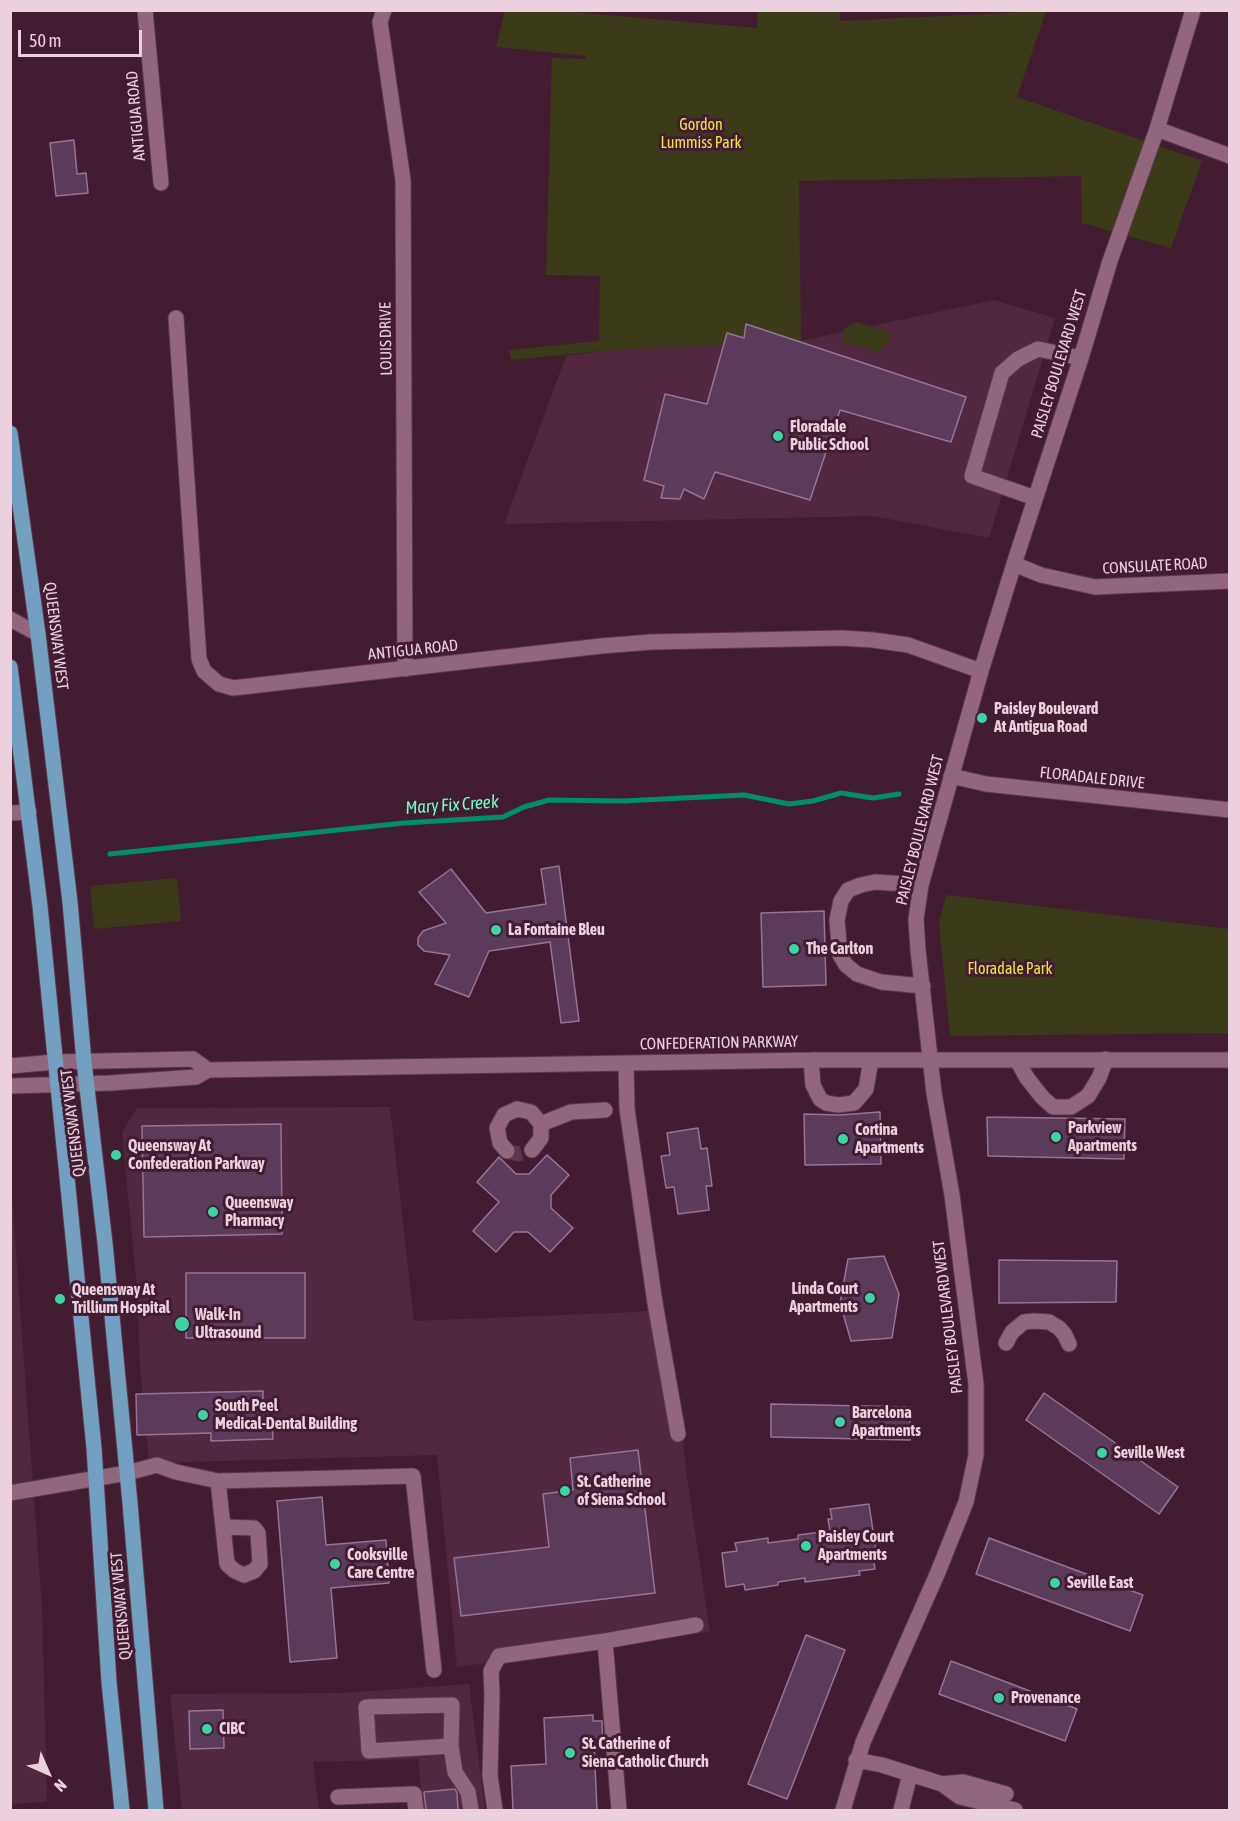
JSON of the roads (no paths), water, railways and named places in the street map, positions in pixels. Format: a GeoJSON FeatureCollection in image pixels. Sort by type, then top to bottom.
{"type":"FeatureCollection","features":[{"type":"Feature","properties":{"kind":"main road","name":"QUEENSWAY WEST"},"geometry":{"type":"LineString","coordinates":[[10,434],[38,634],[70,902],[84,1062],[127,1473],[156,1810]]}},
{"type":"Feature","properties":{"kind":"main road","name":"QUEENSWAY WEST"},"geometry":{"type":"LineString","coordinates":[[10,667],[29,812],[58,1085],[96,1478],[109,1682],[122,1810]]}},
{"type":"Feature","properties":{"kind":"street","name":"ANTIGUA ROAD"},"geometry":{"type":"LineString","coordinates":[[145,10],[161,183]]}},
{"type":"Feature","properties":{"kind":"street","name":"LOUIS DRIVE"},"geometry":{"type":"LineString","coordinates":[[384,10],[380,22],[404,180],[405,669]]}},
{"type":"Feature","properties":{"kind":"street","name":"PAISLEY BOULEVARD WEST"},"geometry":{"type":"LineString","coordinates":[[843,1810],[856,1760],[966,1502],[976,1455],[976,1384],[952,1195],[934,1093],[922,986],[916,919],[921,885],[981,671],[1014,564],[1110,261],[1157,129],[1193,10]]}},
{"type":"Feature","properties":{"kind":"street"},"geometry":{"type":"LineString","coordinates":[[1157,129],[1230,156]]}},
{"type":"Feature","properties":{"kind":"street","name":"ANTIGUA ROAD"},"geometry":{"type":"LineString","coordinates":[[176,318],[199,659],[204,672],[219,684],[233,688],[651,642],[842,638],[908,645],[981,671]]}},
{"type":"Feature","properties":{"kind":"street"},"geometry":{"type":"LineString","coordinates":[[1035,498],[972,476],[1002,373],[1018,359],[1038,349],[1081,358]]}},
{"type":"Feature","properties":{"kind":"street","name":"CONSULATE ROAD"},"geometry":{"type":"LineString","coordinates":[[1014,564],[1041,575],[1095,587],[1230,581]]}},
{"type":"Feature","properties":{"kind":"street"},"geometry":{"type":"LineString","coordinates":[[10,619],[38,634]]}},
{"type":"Feature","properties":{"kind":"street","name":"FLORADALE DRIVE"},"geometry":{"type":"LineString","coordinates":[[951,776],[986,784],[1230,810]]}},
{"type":"Feature","properties":{"kind":"street"},"geometry":{"type":"LineString","coordinates":[[10,813],[29,812]]}},
{"type":"Feature","properties":{"kind":"street"},"geometry":{"type":"LineString","coordinates":[[921,885],[874,882],[848,890],[841,901],[837,920],[840,956],[846,965],[857,974],[881,982],[922,986]]}},
{"type":"Feature","properties":{"kind":"street","name":"CONFEDERATION PARKWAY"},"geometry":{"type":"LineString","coordinates":[[10,1066],[55,1062],[193,1059],[208,1070]]}},
{"type":"Feature","properties":{"kind":"street"},"geometry":{"type":"LineString","coordinates":[[1017,1060],[1027,1078],[1053,1107],[1071,1107],[1088,1096],[1099,1078],[1106,1059]]}},
{"type":"Feature","properties":{"kind":"street"},"geometry":{"type":"LineString","coordinates":[[811,1060],[813,1085],[820,1099],[826,1103],[838,1105],[854,1103],[866,1089],[871,1060]]}},
{"type":"Feature","properties":{"kind":"street","name":"CONFEDERATION PARKWAY"},"geometry":{"type":"LineString","coordinates":[[10,1086],[196,1077],[208,1070],[811,1060],[1230,1060]]}},
{"type":"Feature","properties":{"kind":"street"},"geometry":{"type":"LineString","coordinates":[[626,1063],[627,1108],[650,1269],[678,1434]]}},
{"type":"Feature","properties":{"kind":"street"},"geometry":{"type":"LineString","coordinates":[[507,1151],[500,1143],[497,1128],[504,1115],[510,1111],[524,1110],[531,1112],[541,1124],[541,1138],[532,1150]]}},
{"type":"Feature","properties":{"kind":"street"},"geometry":{"type":"LineString","coordinates":[[541,1124],[571,1112],[605,1110]]}},
{"type":"Feature","properties":{"kind":"street"},"geometry":{"type":"LineString","coordinates":[[1006,1343],[1012,1332],[1024,1322],[1034,1321],[1049,1322],[1059,1328],[1069,1344]]}},
{"type":"Feature","properties":{"kind":"street"},"geometry":{"type":"LineString","coordinates":[[11,1490],[127,1473],[156,1465],[176,1472],[218,1480],[413,1476],[434,1670]]}},
{"type":"Feature","properties":{"kind":"street"},"geometry":{"type":"LineString","coordinates":[[218,1480],[223,1527]]}},
{"type":"Feature","properties":{"kind":"street"},"geometry":{"type":"LineString","coordinates":[[495,1810],[490,1776],[492,1694],[490,1671],[499,1656],[605,1641],[696,1624]]}},
{"type":"Feature","properties":{"kind":"street"},"geometry":{"type":"LineString","coordinates":[[605,1641],[619,1810]]}},
{"type":"Feature","properties":{"kind":"street"},"geometry":{"type":"LineString","coordinates":[[451,1746],[369,1751],[366,1707],[452,1705],[451,1746],[454,1772],[468,1792],[471,1810]]}},
{"type":"Feature","properties":{"kind":"street"},"geometry":{"type":"LineString","coordinates":[[856,1760],[882,1765],[942,1784],[960,1797],[1015,1810]]}},
{"type":"Feature","properties":{"kind":"street"},"geometry":{"type":"LineString","coordinates":[[901,1810],[910,1774]]}},
{"type":"Feature","properties":{"kind":"street"},"geometry":{"type":"LineString","coordinates":[[942,1784],[963,1782],[1006,1794]]}},
{"type":"Feature","properties":{"kind":"street"},"geometry":{"type":"LineString","coordinates":[[338,1797],[414,1794],[416,1810]]}},
{"type":"Feature","properties":{"kind":"waterway","name":"Mary Fix Creek"},"geometry":{"type":"LineString","coordinates":[[110,854],[404,823],[503,817],[524,807],[549,800],[623,801],[744,795],[789,804],[813,801],[841,793],[873,798],[899,794]]}},
{"type":"Feature","properties":{"kind":"tunnel"},"geometry":{"type":"LineString","coordinates":[[507,1151],[518,1154],[532,1150]]}},
{"type":"Feature","properties":{"kind":"place","name":"Floradale Public School"},"geometry":{"type":"Point","coordinates":[778,436]}},
{"type":"Feature","properties":{"kind":"place","name":"Paisley Boulevard At Antigua Road"},"geometry":{"type":"Point","coordinates":[982,718]}},
{"type":"Feature","properties":{"kind":"place","name":"La Fontaine Bleu"},"geometry":{"type":"Point","coordinates":[496,930]}},
{"type":"Feature","properties":{"kind":"place","name":"The Carlton"},"geometry":{"type":"Point","coordinates":[794,949]}},
{"type":"Feature","properties":{"kind":"place","name":"Parkview Apartments"},"geometry":{"type":"Point","coordinates":[1056,1137]}},
{"type":"Feature","properties":{"kind":"place","name":"Cortina Apartments"},"geometry":{"type":"Point","coordinates":[843,1139]}},
{"type":"Feature","properties":{"kind":"place","name":"Queensway At Confederation Parkway"},"geometry":{"type":"Point","coordinates":[116,1155]}},
{"type":"Feature","properties":{"kind":"place","name":"Queensway Pharmacy"},"geometry":{"type":"Point","coordinates":[213,1212]}},
{"type":"Feature","properties":{"kind":"place","name":"Linda Court Apartments"},"geometry":{"type":"Point","coordinates":[870,1298]}},
{"type":"Feature","properties":{"kind":"place","name":"Queensway At Trillium Hospital"},"geometry":{"type":"Point","coordinates":[60,1299]}},
{"type":"Feature","properties":{"kind":"place","name":"Walk-In Ultrasound"},"geometry":{"type":"Point","coordinates":[182,1324]}},
{"type":"Feature","properties":{"kind":"place","name":"South Peel Medical-Dental Building"},"geometry":{"type":"Point","coordinates":[203,1415]}},
{"type":"Feature","properties":{"kind":"place","name":"Barcelona Apartments"},"geometry":{"type":"Point","coordinates":[840,1422]}},
{"type":"Feature","properties":{"kind":"place","name":"Seville West"},"geometry":{"type":"Point","coordinates":[1102,1453]}},
{"type":"Feature","properties":{"kind":"place","name":"St. Catherine of Siena School"},"geometry":{"type":"Point","coordinates":[565,1491]}},
{"type":"Feature","properties":{"kind":"place","name":"Paisley Court Apartments"},"geometry":{"type":"Point","coordinates":[806,1546]}},
{"type":"Feature","properties":{"kind":"place","name":"Cooksville Care Centre"},"geometry":{"type":"Point","coordinates":[335,1564]}},
{"type":"Feature","properties":{"kind":"place","name":"Seville East"},"geometry":{"type":"Point","coordinates":[1055,1583]}},
{"type":"Feature","properties":{"kind":"place","name":"Provenance"},"geometry":{"type":"Point","coordinates":[999,1698]}},
{"type":"Feature","properties":{"kind":"place","name":"CIBC"},"geometry":{"type":"Point","coordinates":[207,1729]}},
{"type":"Feature","properties":{"kind":"place","name":"St. Catherine of Siena Catholic Church"},"geometry":{"type":"Point","coordinates":[570,1753]}},
{"type":"Feature","properties":{"kind":"park label","name":"Gordon Lummiss Park"},"geometry":{"type":"Point","coordinates":[701,134]}},
{"type":"Feature","properties":{"kind":"park label","name":"Floradale Park"},"geometry":{"type":"Point","coordinates":[1010,969]}}]}
